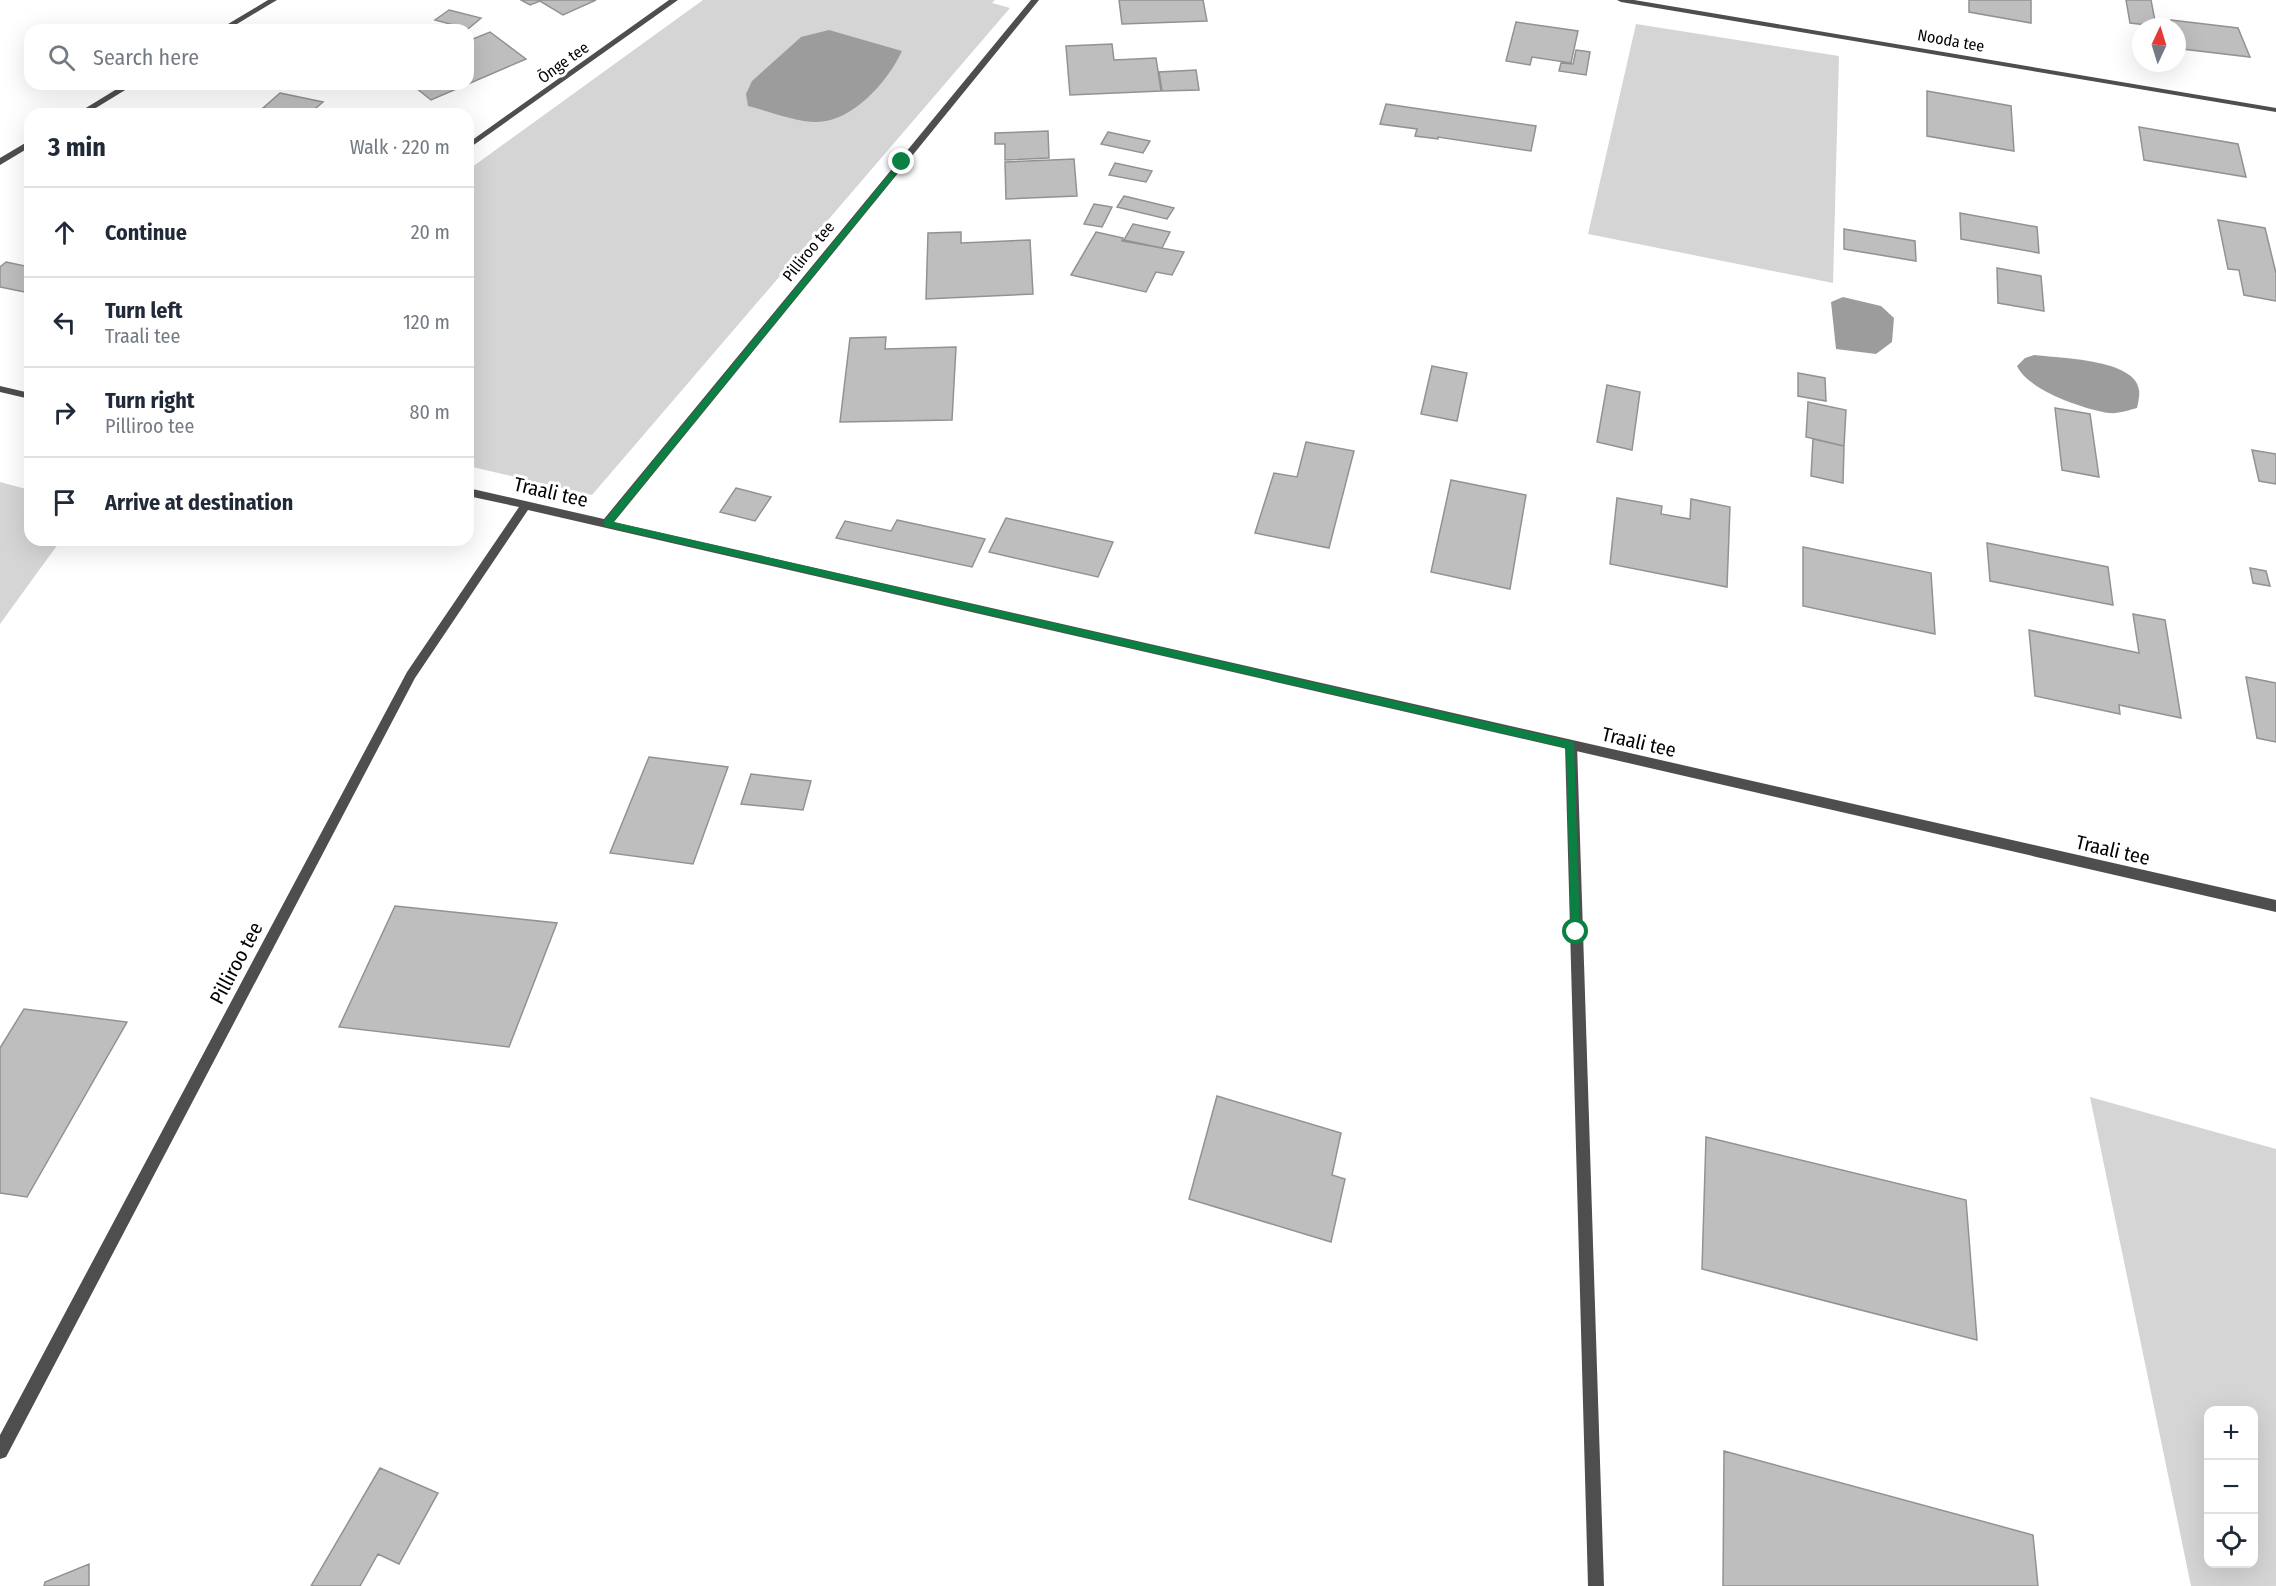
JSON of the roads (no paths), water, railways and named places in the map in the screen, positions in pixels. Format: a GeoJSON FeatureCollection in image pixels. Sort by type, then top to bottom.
{"type":"FeatureCollection","features":[{"type":"Feature","properties":{"kind":"street"},"geometry":{"type":"LineString","coordinates":[[232,24],[273,0]]}},
{"type":"Feature","properties":{"kind":"street","name":"Õnge tee"},"geometry":{"type":"LineString","coordinates":[[474,143],[674,0]]}},
{"type":"Feature","properties":{"kind":"street","name":"Pilliroo tee"},"geometry":{"type":"LineString","coordinates":[[607,524],[1035,0]]}},
{"type":"Feature","properties":{"kind":"street","name":"Nooda tee"},"geometry":{"type":"LineString","coordinates":[[1621,0],[2276,110]]}},
{"type":"Feature","properties":{"kind":"street"},"geometry":{"type":"LineString","coordinates":[[91,108],[121,90]]}},
{"type":"Feature","properties":{"kind":"street"},"geometry":{"type":"LineString","coordinates":[[0,162],[24,148]]}},
{"type":"Feature","properties":{"kind":"street"},"geometry":{"type":"LineString","coordinates":[[0,389],[24,395]]}},
{"type":"Feature","properties":{"kind":"street","name":"Traali tee"},"geometry":{"type":"LineString","coordinates":[[474,493],[2276,906]]}},
{"type":"Feature","properties":{"kind":"street","name":"Pilliroo tee"},"geometry":{"type":"LineString","coordinates":[[0,1451],[411,675],[526,505]]}},
{"type":"Feature","properties":{"kind":"street"},"geometry":{"type":"LineString","coordinates":[[1571,745],[1596,1586]]}}]}
